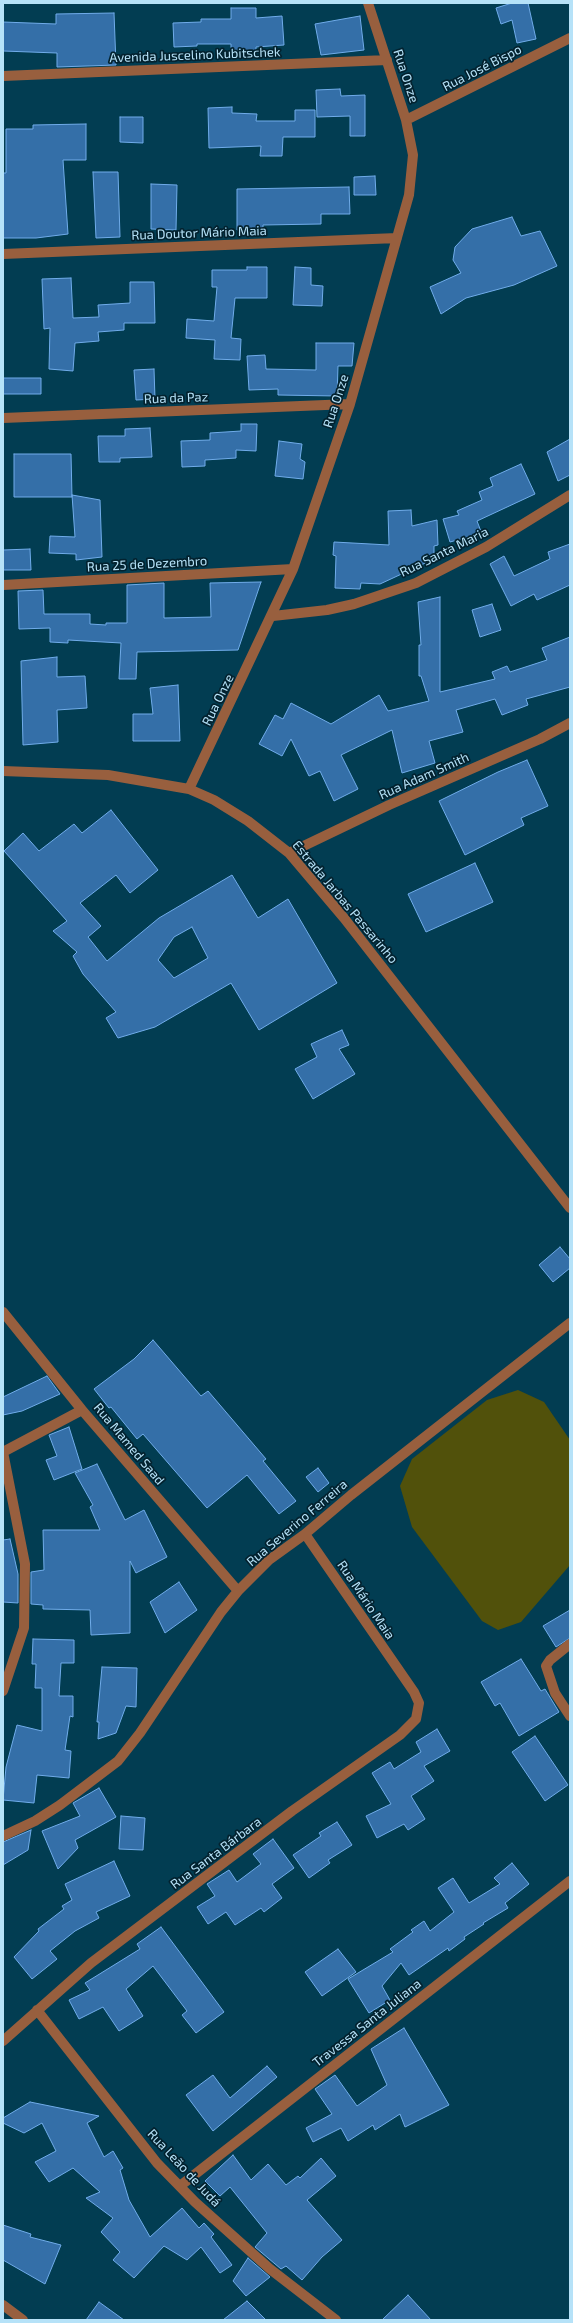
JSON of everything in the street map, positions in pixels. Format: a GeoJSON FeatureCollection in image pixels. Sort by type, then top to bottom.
{"type":"FeatureCollection","features":[{"type":"Feature","properties":{"kind":"street","name":"Rua Onze"},"geometry":{"type":"LineString","coordinates":[[189,789],[273,616],[293,569],[350,404],[410,195],[413,155],[406,120],[368,3]]}},
{"type":"Feature","properties":{"kind":"street","name":"Rua José Bispo"},"geometry":{"type":"LineString","coordinates":[[406,120],[570,38]]}},
{"type":"Feature","properties":{"kind":"street","name":"Avenida Juscelino Kubitschek"},"geometry":{"type":"LineString","coordinates":[[3,76],[387,60]]}},
{"type":"Feature","properties":{"kind":"street","name":"Rua Doutor Mário Maia"},"geometry":{"type":"LineString","coordinates":[[3,254],[397,238]]}},
{"type":"Feature","properties":{"kind":"street","name":"Rua da Paz"},"geometry":{"type":"LineString","coordinates":[[3,418],[350,404]]}},
{"type":"Feature","properties":{"kind":"street","name":"Rua Santa Maria"},"geometry":{"type":"LineString","coordinates":[[273,616],[327,610],[354,604],[416,583],[493,543],[570,495]]}},
{"type":"Feature","properties":{"kind":"street","name":"Rua 25 de Dezembro"},"geometry":{"type":"LineString","coordinates":[[3,585],[293,569]]}},
{"type":"Feature","properties":{"kind":"street","name":"Rua Adam Smith"},"geometry":{"type":"LineString","coordinates":[[289,853],[389,805],[540,739],[570,723]]}},
{"type":"Feature","properties":{"kind":"street","name":"Estrada Jarbas Passarinho"},"geometry":{"type":"LineString","coordinates":[[3,771],[108,775],[189,789],[214,800],[248,821],[289,853],[380,963],[570,1208]]}},
{"type":"Feature","properties":{"kind":"street","name":"Rua Mamed Saad"},"geometry":{"type":"LineString","coordinates":[[3,1312],[82,1410],[238,1591]]}},
{"type":"Feature","properties":{"kind":"street","name":"Rua Severino Ferreira"},"geometry":{"type":"LineString","coordinates":[[3,1836],[35,1820],[60,1805],[118,1761],[140,1732],[221,1612],[238,1591],[269,1560],[305,1534],[351,1495],[570,1323]]}},
{"type":"Feature","properties":{"kind":"street"},"geometry":{"type":"LineString","coordinates":[[3,1691],[24,1628],[25,1564],[3,1452],[82,1410]]}},
{"type":"Feature","properties":{"kind":"street","name":"Rua Mário Maia"},"geometry":{"type":"LineString","coordinates":[[305,1534],[405,1681]]}},
{"type":"Feature","properties":{"kind":"street"},"geometry":{"type":"LineString","coordinates":[[570,1644],[550,1660],[546,1666],[555,1693],[570,1716]]}},
{"type":"Feature","properties":{"kind":"street","name":"Rua Santa Bárbara"},"geometry":{"type":"LineString","coordinates":[[3,2041],[91,1963],[292,1811],[400,1735],[416,1719],[419,1711],[417,1697],[405,1681]]}},
{"type":"Feature","properties":{"kind":"street","name":"Travessa Santa Juliana"},"geometry":{"type":"LineString","coordinates":[[180,2186],[570,1881]]}},
{"type":"Feature","properties":{"kind":"street","name":"Rua Leão de Judá"},"geometry":{"type":"LineString","coordinates":[[37,2010],[157,2163],[229,2235],[336,2320]]}},
{"type":"Feature","properties":{"kind":"street"},"geometry":{"type":"LineString","coordinates":[[3,2305],[23,2320]]}},
{"type":"Feature","properties":{"kind":"shaded area"},"geometry":{"type":"Polygon","coordinates":[[[518,1390],[544,1402],[570,1440],[570,1565],[521,1622],[498,1630],[482,1621],[412,1527],[400,1486],[412,1459],[487,1400],[518,1390]]]}},
{"type":"Feature","properties":{"kind":"building"},"geometry":{"type":"Polygon","coordinates":[[[512,3],[528,3],[536,39],[517,43],[512,20],[501,24],[496,8],[512,3]]]}},
{"type":"Feature","properties":{"kind":"building"},"geometry":{"type":"Polygon","coordinates":[[[231,8],[256,8],[256,18],[282,16],[284,45],[256,47],[256,51],[231,50],[231,44],[197,44],[197,46],[174,47],[173,23],[201,22],[201,19],[231,19],[231,8]]]}},
{"type":"Feature","properties":{"kind":"building"},"geometry":{"type":"Polygon","coordinates":[[[114,13],[116,65],[57,67],[57,53],[3,51],[3,22],[56,24],[56,14],[114,13]]]}},
{"type":"Feature","properties":{"kind":"building"},"geometry":{"type":"Polygon","coordinates":[[[360,16],[364,50],[321,55],[315,24],[360,16]]]}},
{"type":"Feature","properties":{"kind":"building"},"geometry":{"type":"Polygon","coordinates":[[[340,89],[341,96],[365,95],[365,136],[350,136],[350,116],[317,117],[316,90],[340,89]]]}},
{"type":"Feature","properties":{"kind":"building"},"geometry":{"type":"Polygon","coordinates":[[[232,107],[232,113],[257,114],[256,121],[295,121],[295,110],[315,110],[315,137],[283,137],[282,156],[260,156],[261,146],[209,148],[208,108],[232,107]]]}},
{"type":"Feature","properties":{"kind":"building"},"geometry":{"type":"Polygon","coordinates":[[[120,117],[143,117],[143,143],[120,142],[120,117]]]}},
{"type":"Feature","properties":{"kind":"building"},"geometry":{"type":"Polygon","coordinates":[[[86,124],[86,160],[63,160],[68,234],[36,238],[3,238],[3,173],[6,173],[6,129],[33,129],[33,125],[86,124]]]}},
{"type":"Feature","properties":{"kind":"building"},"geometry":{"type":"Polygon","coordinates":[[[93,172],[118,172],[120,237],[96,238],[93,172]]]}},
{"type":"Feature","properties":{"kind":"building"},"geometry":{"type":"Polygon","coordinates":[[[375,176],[376,195],[354,195],[354,177],[375,176]]]}},
{"type":"Feature","properties":{"kind":"building"},"geometry":{"type":"Polygon","coordinates":[[[151,184],[177,185],[176,230],[151,229],[151,184]]]}},
{"type":"Feature","properties":{"kind":"building"},"geometry":{"type":"Polygon","coordinates":[[[349,187],[350,214],[321,214],[321,224],[263,225],[263,230],[237,230],[237,189],[349,187]]]}},
{"type":"Feature","properties":{"kind":"building"},"geometry":{"type":"Polygon","coordinates":[[[512,217],[521,236],[540,231],[557,266],[514,285],[466,298],[441,314],[430,287],[461,273],[453,260],[455,247],[472,229],[512,217]]]}},
{"type":"Feature","properties":{"kind":"building"},"geometry":{"type":"Polygon","coordinates":[[[247,267],[267,267],[267,298],[235,298],[231,338],[241,339],[240,360],[214,359],[215,340],[186,338],[187,319],[214,321],[217,287],[212,287],[212,270],[247,270],[247,267]]]}},
{"type":"Feature","properties":{"kind":"building"},"geometry":{"type":"Polygon","coordinates":[[[295,267],[311,268],[311,285],[323,286],[322,306],[293,305],[295,267]]]}},
{"type":"Feature","properties":{"kind":"building"},"geometry":{"type":"Polygon","coordinates":[[[71,278],[73,318],[99,317],[98,305],[130,303],[130,282],[154,282],[155,323],[124,323],[124,330],[98,332],[99,341],[75,343],[73,371],[49,369],[50,328],[44,329],[42,279],[71,278]]]}},
{"type":"Feature","properties":{"kind":"building"},"geometry":{"type":"Polygon","coordinates":[[[316,343],[354,343],[352,366],[338,366],[337,396],[278,395],[278,389],[249,390],[247,356],[265,355],[266,369],[316,370],[316,343]]]}},
{"type":"Feature","properties":{"kind":"building"},"geometry":{"type":"Polygon","coordinates":[[[154,369],[155,399],[136,400],[134,370],[154,369]]]}},
{"type":"Feature","properties":{"kind":"building"},"geometry":{"type":"Polygon","coordinates":[[[3,378],[41,378],[41,394],[3,394],[3,378]]]}},
{"type":"Feature","properties":{"kind":"building"},"geometry":{"type":"Polygon","coordinates":[[[241,424],[257,424],[256,451],[236,450],[236,458],[205,460],[205,466],[182,467],[181,441],[210,440],[210,433],[241,431],[241,424]]]}},
{"type":"Feature","properties":{"kind":"building"},"geometry":{"type":"Polygon","coordinates":[[[150,428],[152,457],[120,458],[120,462],[99,462],[98,436],[125,436],[125,429],[150,428]]]}},
{"type":"Feature","properties":{"kind":"building"},"geometry":{"type":"Polygon","coordinates":[[[570,439],[570,475],[558,481],[547,452],[570,439]]]}},
{"type":"Feature","properties":{"kind":"building"},"geometry":{"type":"Polygon","coordinates":[[[279,441],[302,444],[300,459],[305,462],[303,479],[275,476],[279,441]]]}},
{"type":"Feature","properties":{"kind":"building"},"geometry":{"type":"Polygon","coordinates":[[[14,454],[71,454],[72,497],[14,497],[14,454]]]}},
{"type":"Feature","properties":{"kind":"building"},"geometry":{"type":"Polygon","coordinates":[[[521,464],[535,494],[477,521],[482,534],[469,539],[468,537],[450,542],[443,519],[459,515],[457,511],[482,500],[479,492],[493,486],[490,478],[521,464]]]}},
{"type":"Feature","properties":{"kind":"building"},"geometry":{"type":"Polygon","coordinates":[[[72,495],[100,500],[102,557],[76,560],[76,554],[49,553],[50,536],[75,537],[72,495]]]}},
{"type":"Feature","properties":{"kind":"building"},"geometry":{"type":"Polygon","coordinates":[[[411,510],[412,526],[437,520],[438,545],[434,546],[434,559],[380,584],[361,583],[360,589],[335,588],[336,556],[333,555],[334,542],[389,545],[388,511],[411,510]]]}},
{"type":"Feature","properties":{"kind":"building"},"geometry":{"type":"Polygon","coordinates":[[[570,544],[570,585],[537,600],[534,594],[511,606],[490,564],[504,556],[514,576],[550,559],[548,552],[570,544]]]}},
{"type":"Feature","properties":{"kind":"building"},"geometry":{"type":"Polygon","coordinates":[[[30,549],[31,570],[3,570],[3,550],[30,549]]]}},
{"type":"Feature","properties":{"kind":"building"},"geometry":{"type":"Polygon","coordinates":[[[261,582],[238,650],[137,652],[136,679],[119,679],[121,643],[68,640],[68,643],[50,642],[50,628],[19,629],[18,591],[43,590],[44,614],[90,614],[90,624],[106,625],[106,623],[127,623],[127,585],[164,583],[164,618],[211,617],[210,583],[261,582]]]}},
{"type":"Feature","properties":{"kind":"building"},"geometry":{"type":"Polygon","coordinates":[[[440,597],[440,692],[495,679],[492,672],[507,666],[510,672],[547,660],[542,648],[570,637],[570,687],[526,699],[528,705],[502,715],[495,699],[456,710],[463,732],[429,741],[435,763],[402,773],[392,730],[341,755],[358,789],[334,801],[320,771],[309,776],[291,739],[282,756],[259,744],[275,715],[283,719],[291,703],[331,724],[379,695],[388,711],[429,701],[421,676],[419,676],[419,645],[421,645],[418,602],[440,597]]]}},
{"type":"Feature","properties":{"kind":"building"},"geometry":{"type":"Polygon","coordinates":[[[492,604],[501,630],[480,637],[472,610],[492,604]]]}},
{"type":"Feature","properties":{"kind":"building"},"geometry":{"type":"Polygon","coordinates":[[[57,657],[57,677],[85,676],[87,708],[57,710],[58,742],[23,745],[21,661],[57,657]]]}},
{"type":"Feature","properties":{"kind":"building"},"geometry":{"type":"Polygon","coordinates":[[[178,685],[180,741],[133,741],[133,714],[153,714],[150,688],[178,685]]]}},
{"type":"Feature","properties":{"kind":"building"},"geometry":{"type":"Polygon","coordinates":[[[527,760],[548,806],[521,818],[524,825],[465,855],[439,801],[498,772],[527,760]]]}},
{"type":"Feature","properties":{"kind":"building"},"geometry":{"type":"Polygon","coordinates":[[[111,810],[158,870],[130,893],[116,875],[80,903],[101,926],[88,937],[107,961],[159,918],[232,875],[258,918],[288,899],[337,983],[259,1030],[231,983],[155,1027],[118,1038],[106,1018],[116,1012],[83,974],[73,956],[77,952],[53,931],[67,921],[4,851],[23,833],[39,851],[74,824],[82,833],[111,810]],[[192,927],[174,937],[158,960],[174,978],[208,958],[192,927]]]}},
{"type":"Feature","properties":{"kind":"building"},"geometry":{"type":"Polygon","coordinates":[[[475,863],[493,902],[426,932],[408,894],[475,863]]]}},
{"type":"Feature","properties":{"kind":"building"},"geometry":{"type":"Polygon","coordinates":[[[342,1030],[349,1045],[339,1049],[355,1074],[313,1099],[295,1069],[317,1057],[311,1044],[342,1030]]]}},
{"type":"Feature","properties":{"kind":"building"},"geometry":{"type":"Polygon","coordinates":[[[560,1247],[570,1259],[570,1268],[553,1282],[539,1265],[560,1247]]]}},
{"type":"Feature","properties":{"kind":"building"},"geometry":{"type":"Polygon","coordinates":[[[153,1340],[201,1396],[208,1391],[266,1459],[263,1461],[296,1501],[279,1514],[247,1475],[207,1508],[143,1434],[137,1439],[111,1407],[109,1408],[94,1389],[134,1359],[153,1340]]]}},
{"type":"Feature","properties":{"kind":"building"},"geometry":{"type":"Polygon","coordinates":[[[47,1376],[60,1394],[22,1411],[3,1415],[3,1397],[47,1376]]]}},
{"type":"Feature","properties":{"kind":"building"},"geometry":{"type":"Polygon","coordinates":[[[69,1427],[82,1469],[54,1480],[46,1460],[57,1456],[49,1435],[69,1427]]]}},
{"type":"Feature","properties":{"kind":"building"},"geometry":{"type":"Polygon","coordinates":[[[97,1464],[125,1520],[144,1510],[167,1557],[136,1573],[130,1561],[130,1633],[91,1635],[90,1610],[43,1609],[43,1605],[31,1604],[31,1572],[44,1570],[43,1530],[100,1530],[90,1507],[93,1505],[75,1473],[97,1464]]]}},
{"type":"Feature","properties":{"kind":"building"},"geometry":{"type":"Polygon","coordinates":[[[318,1468],[329,1483],[318,1492],[306,1477],[318,1468]]]}},
{"type":"Feature","properties":{"kind":"building"},"geometry":{"type":"Polygon","coordinates":[[[10,1539],[18,1574],[18,1603],[3,1602],[3,1540],[10,1539]]]}},
{"type":"Feature","properties":{"kind":"building"},"geometry":{"type":"Polygon","coordinates":[[[179,1582],[197,1610],[165,1633],[150,1602],[179,1582]]]}},
{"type":"Feature","properties":{"kind":"building"},"geometry":{"type":"Polygon","coordinates":[[[570,1610],[570,1638],[556,1647],[543,1626],[570,1610]]]}},
{"type":"Feature","properties":{"kind":"building"},"geometry":{"type":"Polygon","coordinates":[[[33,1639],[74,1640],[74,1663],[61,1663],[59,1696],[73,1696],[73,1717],[70,1716],[65,1750],[71,1751],[69,1778],[37,1775],[34,1803],[3,1800],[6,1767],[17,1725],[42,1731],[42,1688],[35,1688],[36,1664],[32,1664],[33,1639]]]}},
{"type":"Feature","properties":{"kind":"building"},"geometry":{"type":"Polygon","coordinates":[[[521,1659],[541,1691],[545,1689],[559,1712],[519,1736],[500,1703],[495,1706],[481,1682],[521,1659]]]}},
{"type":"Feature","properties":{"kind":"building"},"geometry":{"type":"Polygon","coordinates":[[[102,1667],[137,1668],[136,1707],[126,1706],[116,1733],[98,1739],[99,1722],[97,1722],[102,1667]]]}},
{"type":"Feature","properties":{"kind":"building"},"geometry":{"type":"Polygon","coordinates":[[[437,1729],[450,1751],[424,1766],[434,1781],[411,1796],[425,1819],[408,1830],[404,1824],[377,1838],[366,1816],[391,1804],[372,1773],[390,1762],[394,1769],[421,1752],[416,1742],[437,1729]]]}},
{"type":"Feature","properties":{"kind":"building"},"geometry":{"type":"Polygon","coordinates":[[[535,1736],[568,1785],[545,1801],[512,1752],[535,1736]]]}},
{"type":"Feature","properties":{"kind":"building"},"geometry":{"type":"Polygon","coordinates":[[[99,1788],[116,1817],[75,1840],[78,1848],[58,1869],[42,1831],[80,1816],[73,1803],[99,1788]]]}},
{"type":"Feature","properties":{"kind":"building"},"geometry":{"type":"Polygon","coordinates":[[[121,1816],[145,1818],[143,1850],[119,1849],[121,1816]]]}},
{"type":"Feature","properties":{"kind":"building"},"geometry":{"type":"Polygon","coordinates":[[[337,1822],[352,1845],[328,1860],[330,1863],[309,1878],[293,1855],[321,1836],[319,1833],[337,1822]]]}},
{"type":"Feature","properties":{"kind":"building"},"geometry":{"type":"Polygon","coordinates":[[[31,1830],[28,1850],[3,1865],[3,1842],[31,1830]]]}},
{"type":"Feature","properties":{"kind":"building"},"geometry":{"type":"Polygon","coordinates":[[[273,1839],[294,1868],[272,1884],[282,1898],[264,1912],[261,1908],[235,1925],[226,1912],[208,1924],[197,1907],[215,1896],[207,1884],[229,1870],[237,1882],[261,1864],[253,1854],[273,1839]]]}},
{"type":"Feature","properties":{"kind":"building"},"geometry":{"type":"Polygon","coordinates":[[[114,1861],[130,1896],[96,1912],[99,1918],[75,1931],[50,1951],[57,1959],[32,1979],[14,1957],[39,1931],[38,1929],[64,1909],[62,1906],[72,1900],[65,1884],[114,1861]]]}},
{"type":"Feature","properties":{"kind":"building"},"geometry":{"type":"Polygon","coordinates":[[[512,1863],[529,1884],[505,1903],[508,1908],[483,1923],[484,1924],[464,1937],[465,1939],[449,1951],[448,1948],[409,1975],[401,1963],[382,1986],[390,2000],[369,2013],[348,1979],[393,1952],[390,1949],[413,1932],[411,1930],[424,1921],[430,1931],[454,1912],[438,1888],[453,1878],[469,1903],[500,1884],[494,1878],[512,1863]]]}},
{"type":"Feature","properties":{"kind":"building"},"geometry":{"type":"Polygon","coordinates":[[[161,1927],[224,2012],[196,2033],[182,2015],[187,2011],[153,1966],[126,1989],[143,2016],[119,2031],[103,2007],[79,2019],[69,2000],[90,1990],[85,1983],[140,1949],[137,1944],[161,1927]]]}},
{"type":"Feature","properties":{"kind":"building"},"geometry":{"type":"Polygon","coordinates":[[[338,1949],[356,1972],[322,1996],[305,1972],[338,1949]]]}},
{"type":"Feature","properties":{"kind":"building"},"geometry":{"type":"Polygon","coordinates":[[[404,2028],[449,2105],[405,2127],[400,2114],[375,2130],[373,2125],[348,2141],[341,2128],[313,2142],[306,2128],[332,2114],[315,2089],[335,2075],[357,2106],[387,2085],[371,2049],[404,2028]]]}},
{"type":"Feature","properties":{"kind":"building"},"geometry":{"type":"Polygon","coordinates":[[[267,2066],[277,2077],[213,2131],[186,2095],[213,2075],[230,2098],[267,2066]]]}},
{"type":"Feature","properties":{"kind":"building"},"geometry":{"type":"Polygon","coordinates":[[[30,2102],[99,2116],[87,2123],[104,2157],[113,2151],[123,2168],[120,2170],[129,2200],[150,2237],[182,2208],[199,2228],[204,2223],[214,2234],[211,2237],[232,2265],[220,2273],[201,2247],[187,2260],[164,2246],[134,2278],[113,2260],[120,2252],[101,2232],[113,2218],[86,2198],[100,2192],[73,2168],[49,2182],[35,2162],[56,2151],[42,2123],[24,2133],[3,2123],[3,2118],[30,2102]]]}},
{"type":"Feature","properties":{"kind":"building"},"geometry":{"type":"Polygon","coordinates":[[[233,2155],[251,2180],[268,2164],[286,2185],[298,2176],[300,2178],[321,2158],[336,2176],[307,2200],[342,2240],[322,2257],[302,2280],[286,2266],[281,2269],[255,2247],[267,2233],[230,2187],[220,2196],[205,2181],[233,2155]]]}},
{"type":"Feature","properties":{"kind":"building"},"geometry":{"type":"Polygon","coordinates":[[[3,2225],[31,2234],[30,2237],[61,2245],[45,2284],[3,2260],[3,2225]]]}},
{"type":"Feature","properties":{"kind":"building"},"geometry":{"type":"Polygon","coordinates":[[[248,2258],[270,2277],[246,2296],[233,2281],[248,2258]]]}},
{"type":"Feature","properties":{"kind":"building"},"geometry":{"type":"Polygon","coordinates":[[[408,2295],[431,2320],[382,2320],[408,2295]]]}},
{"type":"Feature","properties":{"kind":"building"},"geometry":{"type":"Polygon","coordinates":[[[247,2301],[266,2320],[223,2320],[247,2301]]]}},
{"type":"Feature","properties":{"kind":"building"},"geometry":{"type":"Polygon","coordinates":[[[99,2302],[124,2320],[86,2320],[99,2302]]]}}]}
